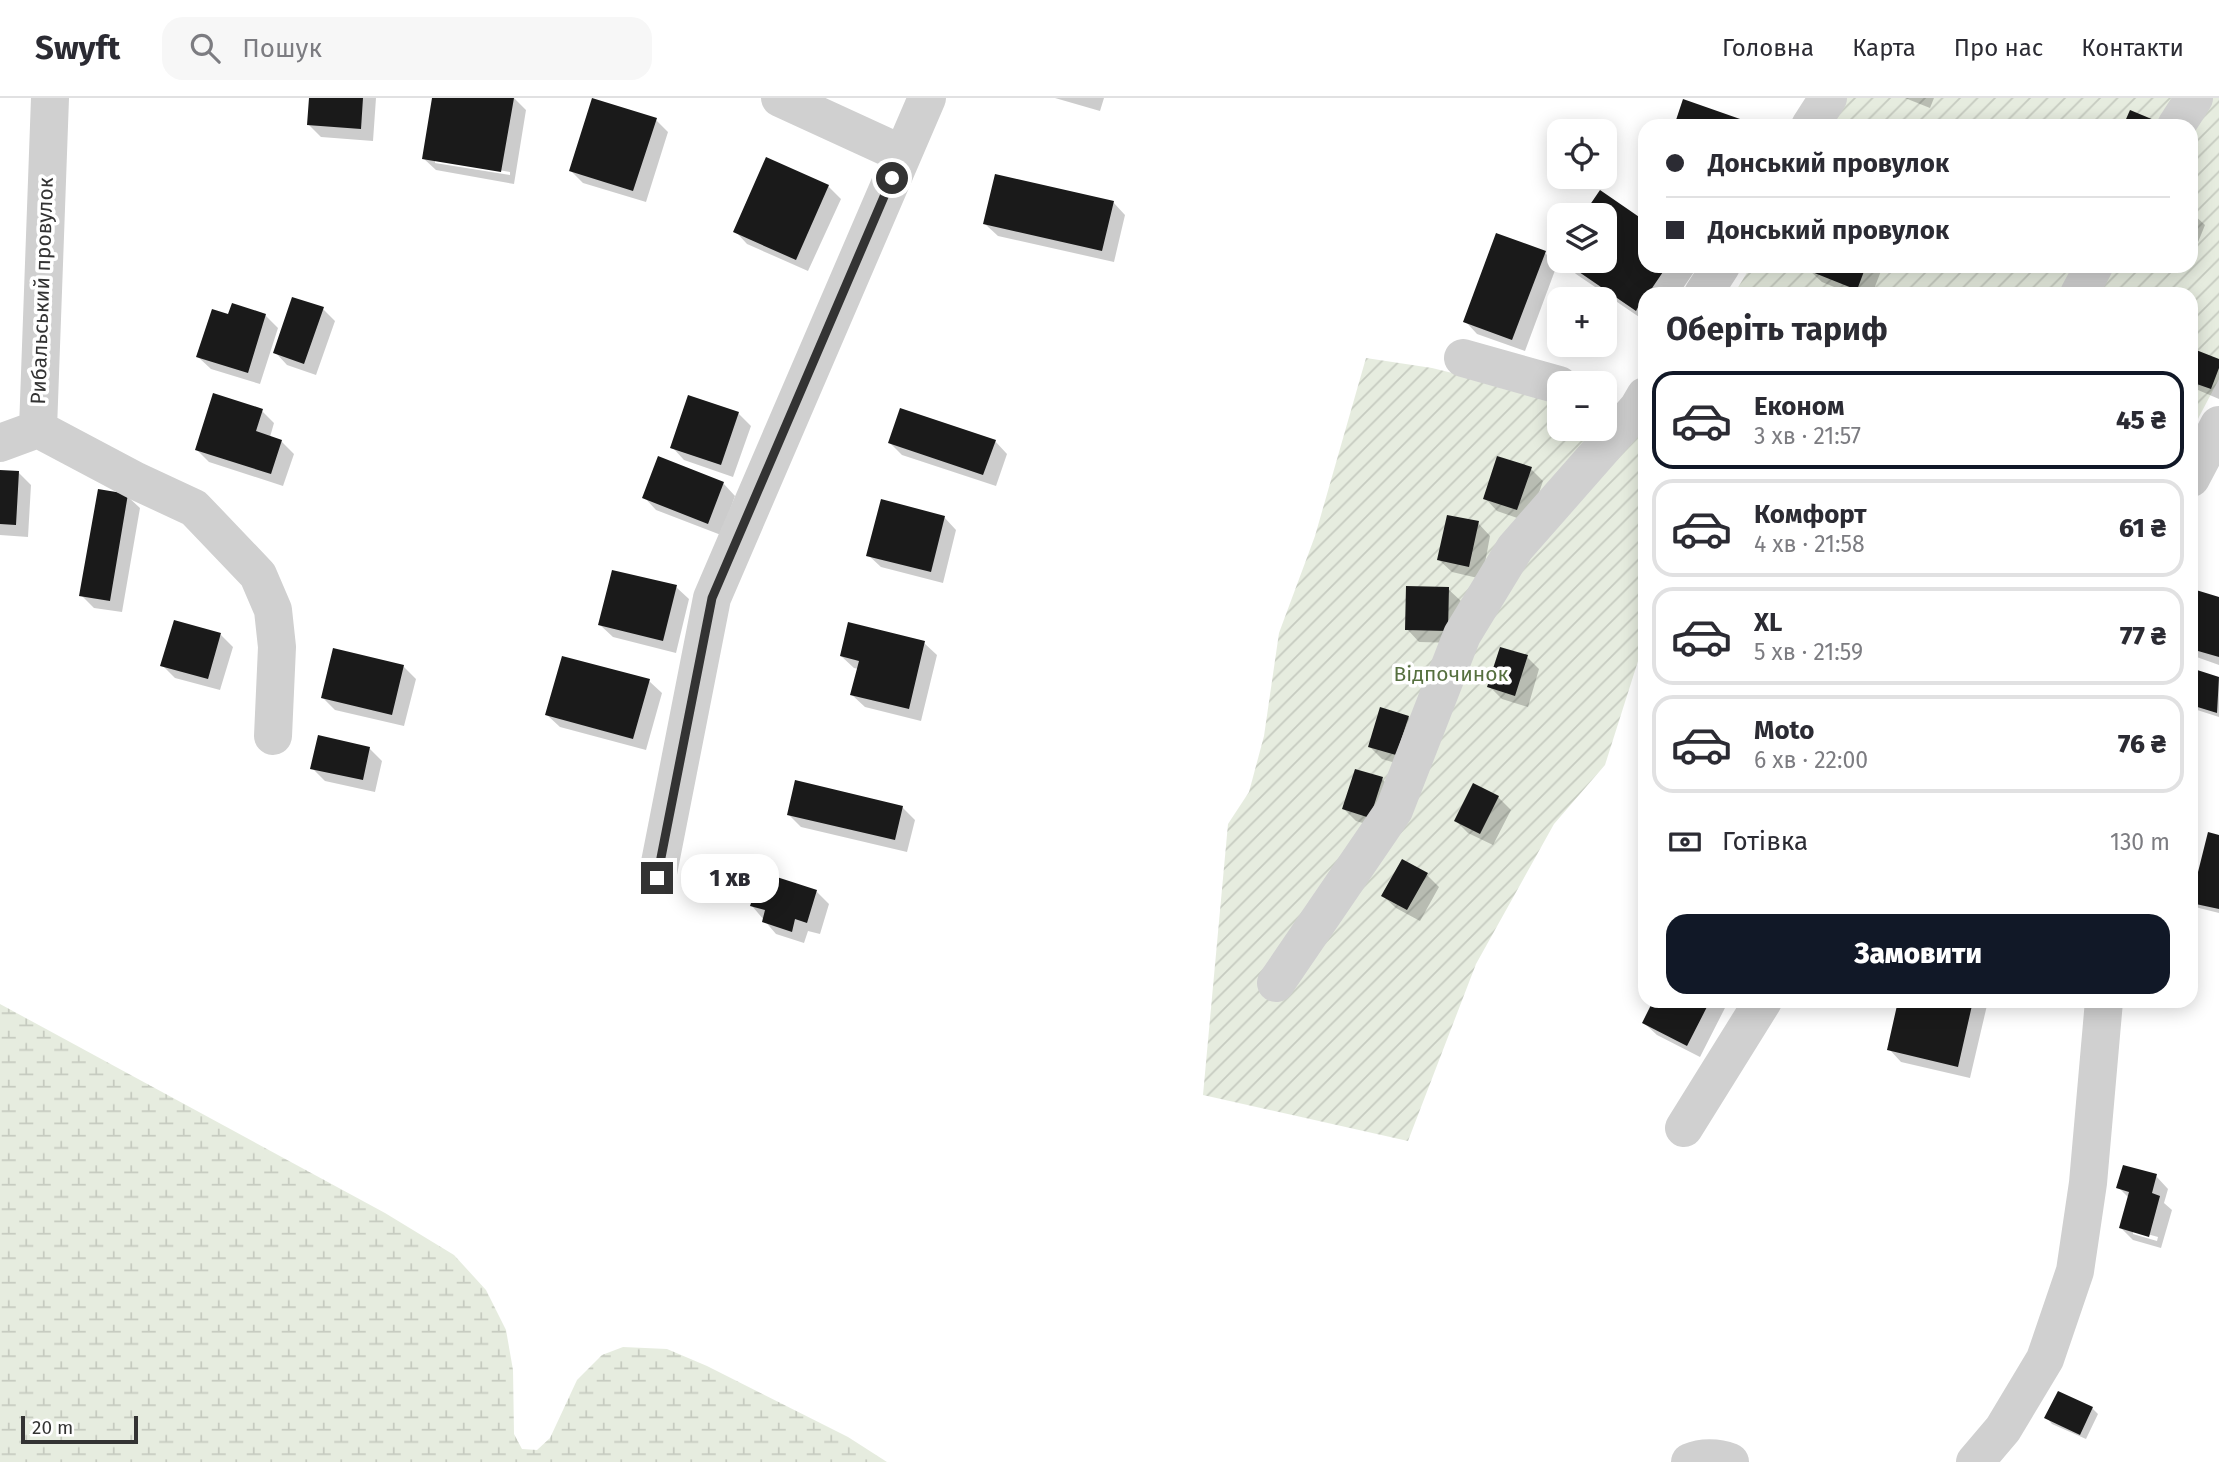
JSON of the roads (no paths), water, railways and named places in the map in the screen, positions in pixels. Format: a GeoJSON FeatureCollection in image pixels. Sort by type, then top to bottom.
{"type":"FeatureCollection","features":[{"type":"Feature","properties":{"kind":"street","name":"Рибальський провулок"},"geometry":{"type":"LineString","coordinates":[[50,98],[37,429],[194,508],[258,575],[273,610],[277,647],[273,736]]}},
{"type":"Feature","properties":{"kind":"street"},"geometry":{"type":"LineString","coordinates":[[780,98],[902,154]]}},
{"type":"Feature","properties":{"kind":"street"},"geometry":{"type":"LineString","coordinates":[[657,878],[712,598],[927,98]]}},
{"type":"Feature","properties":{"kind":"street"},"geometry":{"type":"LineString","coordinates":[[1814,119],[1828,98]]}},
{"type":"Feature","properties":{"kind":"street"},"geometry":{"type":"LineString","coordinates":[[2180,119],[2194,98]]}},
{"type":"Feature","properties":{"kind":"street"},"geometry":{"type":"LineString","coordinates":[[1463,358],[1547,382]]}},
{"type":"Feature","properties":{"kind":"street"},"geometry":{"type":"LineString","coordinates":[[1276,983],[1394,810],[1462,635],[1515,548],[1633,403]]}},
{"type":"Feature","properties":{"kind":"street"},"geometry":{"type":"LineString","coordinates":[[2198,465],[2219,425]]}},
{"type":"Feature","properties":{"kind":"street"},"geometry":{"type":"LineString","coordinates":[[0,443],[37,429]]}},
{"type":"Feature","properties":{"kind":"street"},"geometry":{"type":"LineString","coordinates":[[1684,1128],[1759,1008]]}},
{"type":"Feature","properties":{"kind":"street"},"geometry":{"type":"LineString","coordinates":[[1975,1462],[2003,1429],[2045,1359],[2075,1271],[2088,1183],[2103,1008]]}},
{"type":"Feature","properties":{"kind":"street"},"geometry":{"type":"LineString","coordinates":[[1690,1462],[1699,1459],[1723,1459],[1730,1462]]}},
{"type":"Feature","properties":{"kind":"park label","name":"Відпочинок"},"geometry":{"type":"Point","coordinates":[1451,674]}}]}
